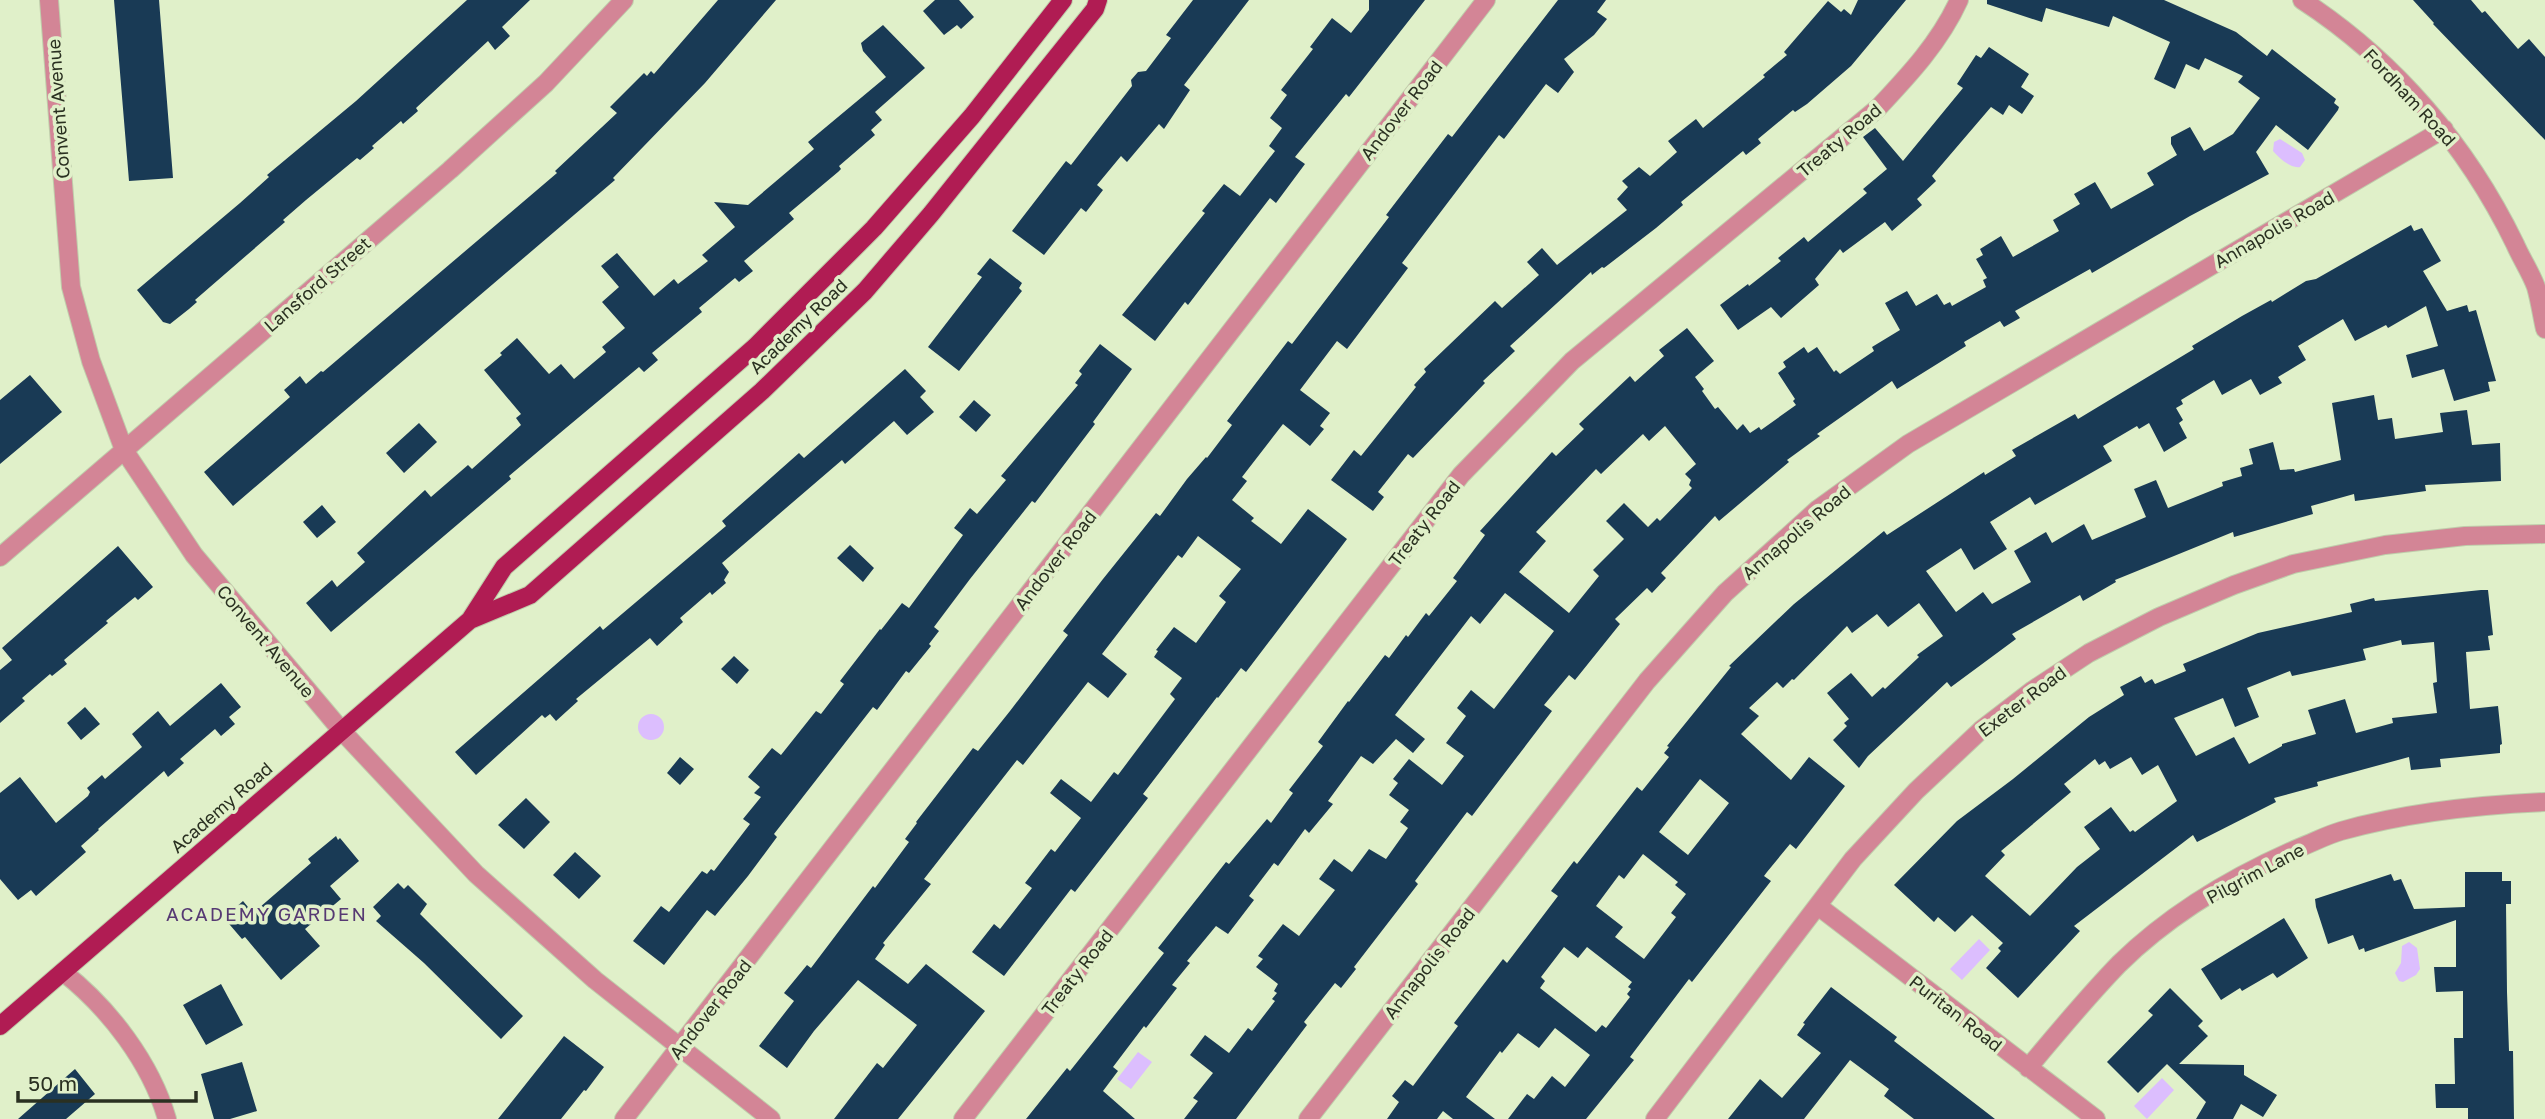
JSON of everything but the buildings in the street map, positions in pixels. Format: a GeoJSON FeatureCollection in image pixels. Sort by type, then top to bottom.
{"type":"FeatureCollection","features":[{"type":"Feature","properties":{"kind":"main road","name":"Academy Road"},"geometry":{"type":"LineString","coordinates":[[0,1026],[470,620],[503,567],[746,355],[874,228],[972,116],[1063,0]]}},
{"type":"Feature","properties":{"kind":"main road","name":"Academy Road"},"geometry":{"type":"LineString","coordinates":[[470,620],[530,595],[762,391],[864,291],[995,135],[1095,9],[1098,0]]}},
{"type":"Feature","properties":{"kind":"street","name":"Convent Avenue"},"geometry":{"type":"LineString","coordinates":[[49,0],[71,287],[92,361],[124,450],[194,555],[341,730],[476,874],[595,981],[771,1119]]}},
{"type":"Feature","properties":{"kind":"street","name":"Lansford Street"},"geometry":{"type":"LineString","coordinates":[[0,556],[450,170],[546,83],[624,0]]}},
{"type":"Feature","properties":{"kind":"street","name":"Andover Road"},"geometry":{"type":"LineString","coordinates":[[624,1119],[1486,0]]}},
{"type":"Feature","properties":{"kind":"street","name":"Treaty Road"},"geometry":{"type":"LineString","coordinates":[[963,1119],[1461,475],[1572,361],[1878,108],[1920,64],[1959,0]]}},
{"type":"Feature","properties":{"kind":"street","name":"Fordham Road"},"geometry":{"type":"LineString","coordinates":[[2302,0],[2331,19],[2384,64],[2444,129],[2496,206],[2535,287],[2545,329]]}},
{"type":"Feature","properties":{"kind":"street","name":"Annapolis Road"},"geometry":{"type":"LineString","coordinates":[[1308,1119],[1647,681],[1725,593],[1818,509],[1908,444],[2444,129]]}},
{"type":"Feature","properties":{"kind":"street","name":"Exeter Road"},"geometry":{"type":"LineString","coordinates":[[1655,1119],[1853,859],[1907,801],[1981,730],[2033,690],[2089,653],[2234,585],[2293,564],[2385,545],[2465,536],[2545,534]]}},
{"type":"Feature","properties":{"kind":"street","name":"Pilgrim Lane"},"geometry":{"type":"LineString","coordinates":[[2028,1068],[2078,1007],[2122,962],[2182,913],[2231,881],[2276,858],[2339,832],[2407,816],[2477,805],[2545,802]]}},
{"type":"Feature","properties":{"kind":"street","name":"Puritan Road"},"geometry":{"type":"LineString","coordinates":[[1818,906],[2096,1119]]}},
{"type":"Feature","properties":{"kind":"street"},"geometry":{"type":"LineString","coordinates":[[63,972],[79,984],[120,1030],[161,1097],[167,1119]]}},
{"type":"Feature","properties":{"kind":"shaded area"},"geometry":{"type":"Polygon","coordinates":[[[2280,139],[2302,153],[2305,160],[2300,167],[2289,165],[2273,151],[2274,142],[2280,139]]]}},
{"type":"Feature","properties":{"kind":"shaded area"},"geometry":{"type":"Polygon","coordinates":[[[651,714],[660,718],[664,727],[660,736],[651,740],[642,736],[638,727],[642,718],[651,714]]]}},
{"type":"Feature","properties":{"kind":"shaded area"},"geometry":{"type":"Polygon","coordinates":[[[1979,939],[1990,950],[1962,980],[1950,969],[1979,939]]]}},
{"type":"Feature","properties":{"kind":"shaded area"},"geometry":{"type":"Polygon","coordinates":[[[2409,942],[2417,948],[2420,969],[2416,975],[2403,982],[2399,981],[2395,973],[2401,963],[2402,946],[2409,942]]]}},
{"type":"Feature","properties":{"kind":"shaded area"},"geometry":{"type":"Polygon","coordinates":[[[1138,1052],[1152,1062],[1131,1089],[1117,1079],[1138,1052]]]}},
{"type":"Feature","properties":{"kind":"shaded area"},"geometry":{"type":"Polygon","coordinates":[[[2162,1078],[2174,1090],[2147,1119],[2134,1106],[2162,1078]]]}},
{"type":"Feature","properties":{"kind":"district","name":"ACADEMY GARDEN"},"geometry":{"type":"Point","coordinates":[267,913]}}]}
